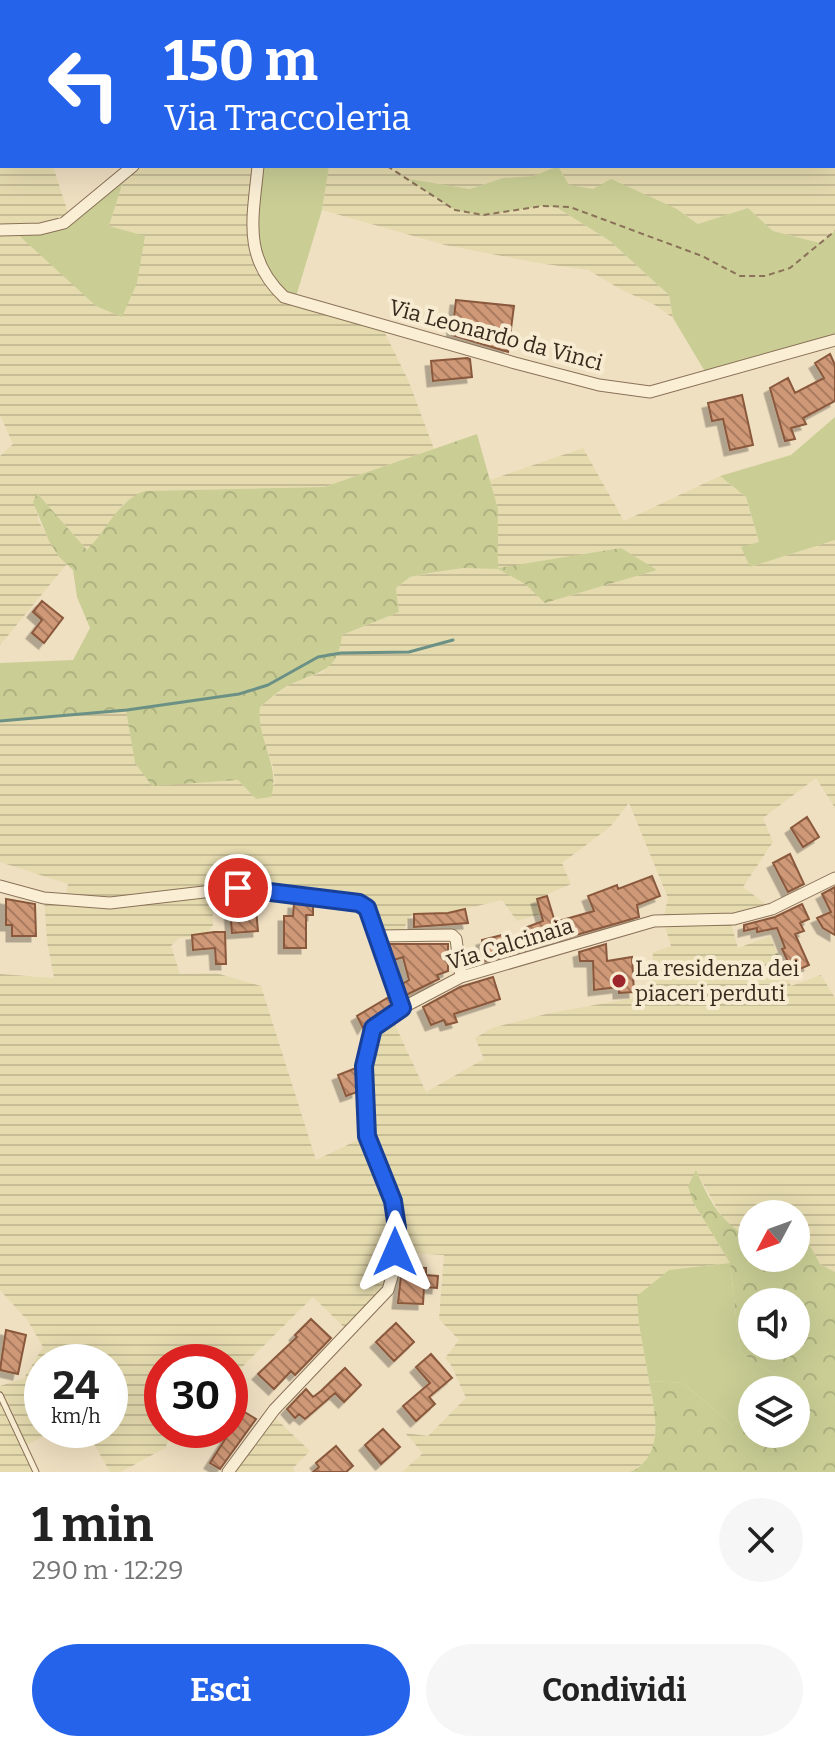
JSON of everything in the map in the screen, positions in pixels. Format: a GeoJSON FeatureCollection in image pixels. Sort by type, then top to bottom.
{"type":"FeatureCollection","features":[{"type":"Feature","properties":{"kind":"street"},"geometry":{"type":"LineString","coordinates":[[0,230],[40,229],[64,223],[131,168]]}},
{"type":"Feature","properties":{"kind":"street","name":"Via Leonardo da Vinci"},"geometry":{"type":"LineString","coordinates":[[258,168],[251,227],[256,256],[269,282],[284,297],[599,385],[650,392],[835,340]]}},
{"type":"Feature","properties":{"kind":"street","name":"Via Calcinaia"},"geometry":{"type":"LineString","coordinates":[[228,1472],[274,1410],[388,1290],[393,1273],[397,1228],[393,1201],[367,1136],[364,1066],[373,1028],[402,1008],[461,977],[654,921],[734,919],[759,913],[835,878]]}},
{"type":"Feature","properties":{"kind":"street"},"geometry":{"type":"LineString","coordinates":[[0,886],[44,898],[110,903],[238,888],[359,903],[367,908],[402,1008]]}},
{"type":"Feature","properties":{"kind":"street"},"geometry":{"type":"LineString","coordinates":[[377,936],[452,935],[456,939],[461,977]]}},
{"type":"Feature","properties":{"kind":"lane"},"geometry":{"type":"LineString","coordinates":[[0,1395],[36,1472]]}},
{"type":"Feature","properties":{"kind":"path"},"geometry":{"type":"LineString","coordinates":[[390,168],[455,210],[483,215],[543,206],[570,207],[702,256],[740,276],[765,276],[790,268],[835,231]]}},
{"type":"Feature","properties":{"kind":"shaded area"},"geometry":{"type":"Polygon","coordinates":[[[0,168],[54,168],[70,219],[145,237],[109,226],[127,169],[258,168],[284,297],[381,325],[409,382],[434,449],[324,487],[145,491],[123,504],[87,550],[37,493],[38,520],[59,557],[67,564],[0,645],[0,456],[13,444],[0,415],[0,168]]]}},
{"type":"Feature","properties":{"kind":"shaded area"},"geometry":{"type":"Polygon","coordinates":[[[329,168],[554,168],[534,176],[503,178],[470,189],[410,180],[455,210],[483,215],[543,206],[556,207],[610,241],[669,295],[673,318],[655,305],[588,270],[445,245],[322,210],[329,168]]]}},
{"type":"Feature","properties":{"kind":"shaded area"},"geometry":{"type":"Polygon","coordinates":[[[559,168],[835,168],[835,231],[820,243],[773,231],[748,208],[699,224],[677,209],[569,185],[559,168]]]}},
{"type":"Feature","properties":{"kind":"shaded area"},"geometry":{"type":"Polygon","coordinates":[[[583,448],[624,521],[720,476],[746,497],[759,543],[750,567],[835,540],[835,808],[816,778],[763,818],[773,842],[743,887],[772,909],[730,920],[738,948],[770,936],[791,986],[821,975],[835,998],[835,1272],[820,1264],[810,1246],[810,1200],[738,1200],[738,1232],[726,1224],[696,1171],[693,1202],[730,1263],[669,1270],[639,1324],[656,1420],[654,1445],[648,1460],[630,1472],[402,1472],[423,1453],[405,1433],[428,1436],[466,1398],[445,1358],[459,1340],[439,1319],[444,1255],[395,1252],[388,1290],[348,1331],[313,1297],[248,1361],[248,1344],[144,1344],[144,1448],[165,1448],[121,1472],[110,1472],[96,1448],[128,1448],[128,1344],[41,1344],[28,1321],[0,1290],[0,974],[54,978],[44,898],[65,900],[68,884],[0,862],[0,721],[127,710],[135,763],[152,785],[238,780],[256,799],[275,784],[273,767],[258,721],[260,707],[290,684],[323,672],[342,635],[399,612],[396,588],[410,577],[464,568],[498,568],[498,509],[490,480],[583,448]],[[499,569],[525,584],[546,603],[656,570],[499,569]],[[629,803],[610,827],[562,863],[571,884],[537,899],[541,914],[517,921],[502,900],[448,913],[414,914],[409,917],[402,934],[377,936],[359,903],[212,891],[213,925],[206,935],[179,938],[171,946],[180,974],[216,973],[261,986],[316,1160],[366,1136],[369,1040],[391,1016],[426,1092],[484,1059],[475,1038],[492,1028],[550,1013],[651,995],[653,952],[671,946],[663,920],[668,898],[629,803]]]}},
{"type":"Feature","properties":{"kind":"shaded area"},"geometry":{"type":"Polygon","coordinates":[[[24,1378],[24,1448],[36,1472],[0,1472],[0,1386],[24,1378]]]}},
{"type":"Feature","properties":{"kind":"shaded area"},"geometry":{"type":"Polygon","coordinates":[[[271,1414],[310,1451],[293,1468],[295,1472],[228,1472],[271,1414]]]}},
{"type":"Feature","properties":{"kind":"green space"},"geometry":{"type":"Polygon","coordinates":[[[258,168],[329,168],[322,210],[295,300],[269,282],[251,227],[258,168]]]}},
{"type":"Feature","properties":{"kind":"green space"},"geometry":{"type":"Polygon","coordinates":[[[559,168],[569,185],[593,189],[611,179],[677,209],[698,224],[748,208],[773,231],[820,243],[835,231],[835,340],[707,375],[673,318],[669,295],[610,241],[556,207],[542,206],[483,215],[455,210],[408,179],[470,189],[503,178],[534,176],[559,168]]]}},
{"type":"Feature","properties":{"kind":"green space"},"geometry":{"type":"Polygon","coordinates":[[[127,169],[109,226],[145,236],[137,283],[122,317],[96,306],[12,229],[64,223],[127,169]]]}},
{"type":"Feature","properties":{"kind":"green space"},"geometry":{"type":"Polygon","coordinates":[[[835,417],[835,540],[750,567],[741,547],[759,542],[746,497],[720,476],[791,455],[835,417]]]}},
{"type":"Feature","properties":{"kind":"green space"},"geometry":{"type":"Polygon","coordinates":[[[477,434],[498,509],[498,568],[621,548],[657,570],[545,603],[525,584],[498,569],[464,568],[410,577],[396,588],[399,612],[342,635],[332,663],[319,673],[287,686],[260,707],[261,730],[273,774],[271,797],[256,799],[238,780],[152,786],[135,763],[126,710],[0,721],[0,663],[73,660],[90,628],[77,597],[73,570],[59,557],[49,541],[33,502],[37,493],[87,550],[120,508],[145,491],[324,487],[477,434]]]}},
{"type":"Feature","properties":{"kind":"green space"},"geometry":{"type":"Polygon","coordinates":[[[696,1170],[718,1211],[738,1230],[738,1272],[810,1272],[810,1246],[820,1264],[835,1272],[835,1472],[630,1472],[641,1465],[653,1444],[655,1419],[649,1381],[683,1383],[732,1425],[738,1422],[738,1448],[810,1448],[810,1376],[777,1376],[752,1360],[810,1360],[810,1288],[738,1288],[738,1334],[730,1263],[693,1202],[688,1186],[696,1170]]]}},
{"type":"Feature","properties":{"kind":"green space"},"geometry":{"type":"Polygon","coordinates":[[[730,1263],[738,1360],[752,1360],[777,1376],[738,1376],[738,1422],[732,1425],[683,1383],[649,1381],[637,1296],[669,1270],[730,1263]]]}},
{"type":"Feature","properties":{"kind":"building"},"geometry":{"type":"Polygon","coordinates":[[[456,300],[514,306],[508,352],[452,335],[456,300]]]}},
{"type":"Feature","properties":{"kind":"building"},"geometry":{"type":"Polygon","coordinates":[[[830,354],[835,365],[835,401],[803,418],[806,424],[791,428],[795,439],[785,441],[770,388],[788,378],[795,393],[824,378],[815,363],[830,354]]]}},
{"type":"Feature","properties":{"kind":"building"},"geometry":{"type":"Polygon","coordinates":[[[470,359],[472,377],[433,381],[431,361],[470,359]]]}},
{"type":"Feature","properties":{"kind":"building"},"geometry":{"type":"Polygon","coordinates":[[[742,395],[753,445],[730,450],[723,419],[712,421],[708,403],[742,395]]]}},
{"type":"Feature","properties":{"kind":"building"},"geometry":{"type":"Polygon","coordinates":[[[42,601],[63,618],[44,643],[32,633],[42,620],[33,612],[42,601]]]}},
{"type":"Feature","properties":{"kind":"building"},"geometry":{"type":"Polygon","coordinates":[[[807,817],[819,837],[803,847],[791,828],[807,817]]]}},
{"type":"Feature","properties":{"kind":"building"},"geometry":{"type":"Polygon","coordinates":[[[790,854],[804,884],[788,892],[773,863],[790,854]]]}},
{"type":"Feature","properties":{"kind":"building"},"geometry":{"type":"Polygon","coordinates":[[[652,876],[660,896],[637,905],[639,917],[485,961],[482,940],[506,934],[509,947],[531,940],[527,927],[543,921],[537,899],[547,896],[555,922],[594,911],[588,896],[652,876]]]}},
{"type":"Feature","properties":{"kind":"building"},"geometry":{"type":"Polygon","coordinates":[[[835,887],[835,935],[823,928],[817,918],[831,912],[822,894],[835,887]]]}},
{"type":"Feature","properties":{"kind":"building"},"geometry":{"type":"Polygon","coordinates":[[[229,898],[255,899],[258,931],[232,933],[229,898]]]}},
{"type":"Feature","properties":{"kind":"building"},"geometry":{"type":"Polygon","coordinates":[[[6,899],[35,904],[36,936],[12,936],[12,925],[6,925],[6,899]]]}},
{"type":"Feature","properties":{"kind":"building"},"geometry":{"type":"Polygon","coordinates":[[[294,903],[313,906],[313,915],[306,915],[306,948],[284,948],[284,916],[293,916],[294,903]]]}},
{"type":"Feature","properties":{"kind":"building"},"geometry":{"type":"Polygon","coordinates":[[[802,904],[809,919],[800,923],[804,931],[795,934],[809,965],[793,972],[782,949],[785,948],[777,928],[744,931],[744,925],[775,917],[802,904]]]}},
{"type":"Feature","properties":{"kind":"building"},"geometry":{"type":"Polygon","coordinates":[[[465,909],[468,923],[414,927],[414,914],[465,909]]]}},
{"type":"Feature","properties":{"kind":"building"},"geometry":{"type":"Polygon","coordinates":[[[225,932],[226,964],[216,964],[215,948],[193,950],[192,935],[225,932]]]}},
{"type":"Feature","properties":{"kind":"building"},"geometry":{"type":"Polygon","coordinates":[[[389,944],[448,944],[448,971],[437,975],[439,979],[406,995],[402,984],[409,980],[403,957],[394,960],[389,944]]]}},
{"type":"Feature","properties":{"kind":"building"},"geometry":{"type":"Polygon","coordinates":[[[606,944],[607,961],[632,957],[634,992],[619,993],[619,987],[594,990],[593,961],[580,961],[579,952],[606,944]]]}},
{"type":"Feature","properties":{"kind":"building"},"geometry":{"type":"Polygon","coordinates":[[[493,977],[500,999],[454,1014],[457,1022],[446,1025],[444,1020],[431,1025],[423,1007],[460,987],[493,977]]]}},
{"type":"Feature","properties":{"kind":"building"},"geometry":{"type":"Polygon","coordinates":[[[389,997],[392,1005],[363,1028],[357,1016],[389,997]]]}},
{"type":"Feature","properties":{"kind":"building"},"geometry":{"type":"Polygon","coordinates":[[[356,1068],[357,1092],[346,1096],[338,1075],[356,1068]]]}},
{"type":"Feature","properties":{"kind":"building"},"geometry":{"type":"Polygon","coordinates":[[[402,1267],[426,1268],[426,1275],[438,1276],[437,1288],[424,1287],[423,1304],[398,1303],[402,1267]]]}},
{"type":"Feature","properties":{"kind":"building"},"geometry":{"type":"Polygon","coordinates":[[[311,1319],[331,1338],[295,1375],[291,1371],[274,1389],[258,1374],[297,1337],[295,1335],[311,1319]]]}},
{"type":"Feature","properties":{"kind":"building"},"geometry":{"type":"Polygon","coordinates":[[[396,1323],[414,1342],[394,1361],[376,1342],[396,1323]]]}},
{"type":"Feature","properties":{"kind":"building"},"geometry":{"type":"Polygon","coordinates":[[[6,1330],[26,1335],[18,1374],[0,1370],[6,1330]]]}},
{"type":"Feature","properties":{"kind":"building"},"geometry":{"type":"Polygon","coordinates":[[[431,1354],[452,1378],[429,1397],[435,1404],[416,1421],[403,1406],[430,1383],[416,1367],[431,1354]]]}},
{"type":"Feature","properties":{"kind":"building"},"geometry":{"type":"Polygon","coordinates":[[[345,1368],[361,1385],[344,1402],[335,1393],[305,1419],[299,1414],[295,1418],[287,1409],[306,1389],[313,1397],[345,1368]]]}},
{"type":"Feature","properties":{"kind":"building"},"geometry":{"type":"Polygon","coordinates":[[[248,1414],[256,1419],[248,1430],[248,1414]]]}},
{"type":"Feature","properties":{"kind":"building"},"geometry":{"type":"Polygon","coordinates":[[[383,1429],[400,1447],[381,1464],[365,1445],[383,1429]]]}},
{"type":"Feature","properties":{"kind":"building"},"geometry":{"type":"Polygon","coordinates":[[[336,1446],[353,1466],[346,1472],[313,1472],[319,1467],[316,1463],[336,1446]]]}},
{"type":"Feature","properties":{"kind":"building"},"geometry":{"type":"Polygon","coordinates":[[[220,1448],[235,1448],[220,1469],[210,1463],[220,1448]]]}},
{"type":"Feature","properties":{"kind":"waterway"},"geometry":{"type":"LineString","coordinates":[[0,721],[127,710],[239,694],[268,685],[318,657],[341,653],[409,652],[453,640]]}},
{"type":"Feature","properties":{"kind":"place","name":"La residenza dei piaceri perduti"},"geometry":{"type":"Point","coordinates":[619,981]}},
{"type":"Feature","properties":{"kind":"route"},"geometry":{"type":"LineString","coordinates":[[238,888],[359,903],[367,908],[402,1008],[373,1028],[364,1066],[367,1136],[393,1201],[397,1228],[395,1252]]}}]}
